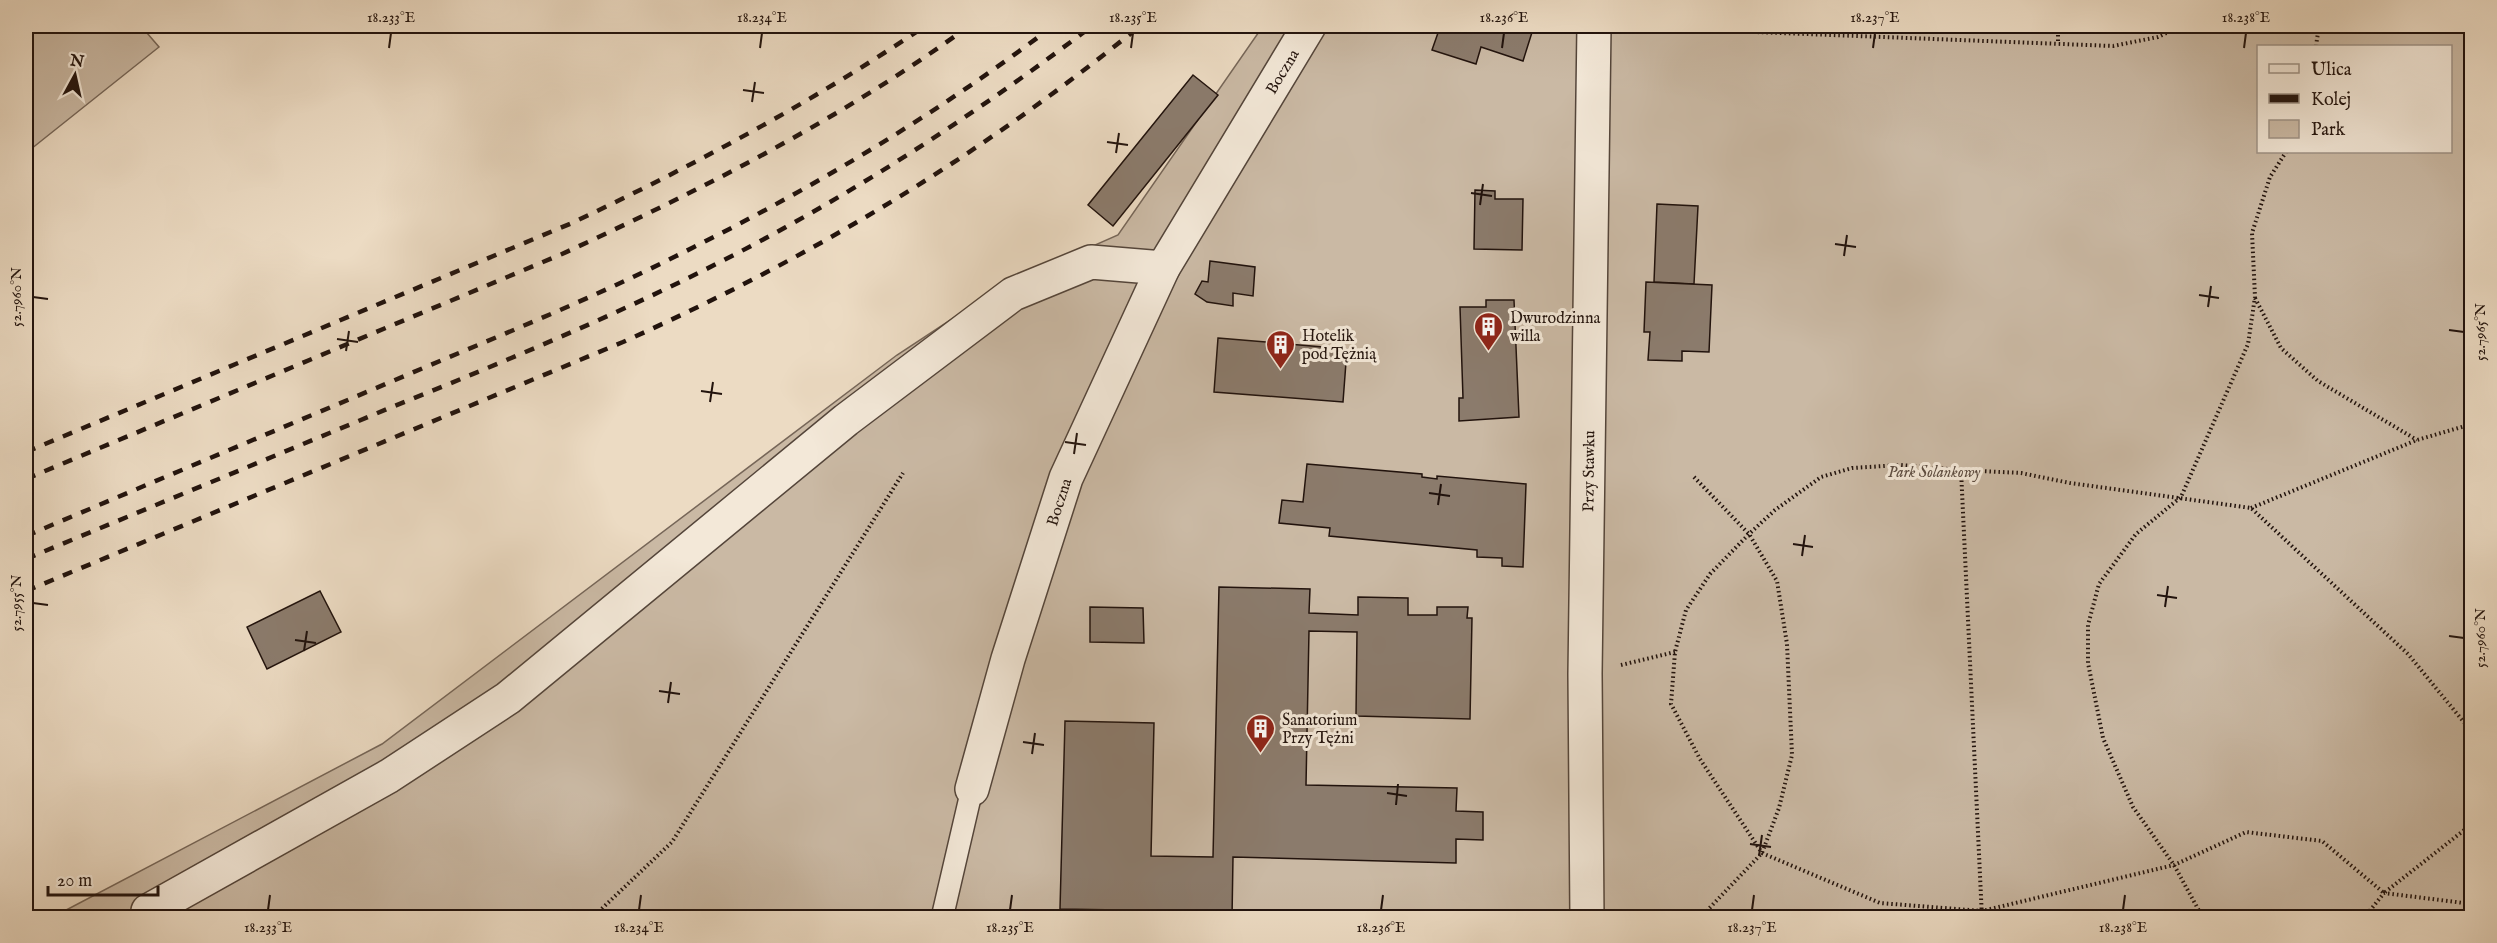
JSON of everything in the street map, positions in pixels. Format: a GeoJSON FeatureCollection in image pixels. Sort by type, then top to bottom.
{"type":"FeatureCollection","features":[{"type":"Feature","properties":{"kind":"street","name":"Boczna"},"geometry":{"type":"LineString","coordinates":[[972,789],[1008,659],[1066,478],[1163,268],[1309,26]]}},
{"type":"Feature","properties":{"kind":"street","name":"Przy Stawku"},"geometry":{"type":"LineString","coordinates":[[1587,918],[1585,674],[1610,26]]}},
{"type":"Feature","properties":{"kind":"street"},"geometry":{"type":"LineString","coordinates":[[150,915],[511,705],[846,420],[1013,294],[1091,262],[1163,268]]}},
{"type":"Feature","properties":{"kind":"lane","name":"Boczna"},"geometry":{"type":"LineString","coordinates":[[942,918],[972,789]]}},
{"type":"Feature","properties":{"kind":"path"},"geometry":{"type":"LineString","coordinates":[[1610,26],[2113,46],[2158,37],[2181,26]]}},
{"type":"Feature","properties":{"kind":"path"},"geometry":{"type":"LineString","coordinates":[[2058,26],[2058,44]]}},
{"type":"Feature","properties":{"kind":"path"},"geometry":{"type":"LineString","coordinates":[[2316,45],[2319,26]]}},
{"type":"Feature","properties":{"kind":"path"},"geometry":{"type":"LineString","coordinates":[[2203,918],[2174,865],[2133,807],[2103,738],[2088,663],[2088,625],[2098,584],[2136,534],[2181,497],[2248,344],[2255,297],[2252,233],[2270,177],[2285,153]]}},
{"type":"Feature","properties":{"kind":"path"},"geometry":{"type":"LineString","coordinates":[[2255,297],[2281,348],[2318,381],[2417,440]]}},
{"type":"Feature","properties":{"kind":"path"},"geometry":{"type":"LineString","coordinates":[[2472,424],[2417,440],[2251,508],[2070,483],[2021,473],[1901,465],[1842,471],[1821,477],[1775,510],[1749,534],[1710,574],[1686,610],[1675,652],[1671,704],[1700,759],[1762,853],[1880,903],[1982,911],[2174,865],[2246,832],[2322,841],[2384,893],[2472,904]]}},
{"type":"Feature","properties":{"kind":"path"},"geometry":{"type":"LineString","coordinates":[[1960,470],[1982,918]]}},
{"type":"Feature","properties":{"kind":"path"},"geometry":{"type":"LineString","coordinates":[[592,918],[672,842],[903,473]]}},
{"type":"Feature","properties":{"kind":"path"},"geometry":{"type":"LineString","coordinates":[[1694,477],[1749,534],[1777,581],[1787,644],[1792,755],[1779,808],[1762,853],[1700,918]]}},
{"type":"Feature","properties":{"kind":"path"},"geometry":{"type":"LineString","coordinates":[[2251,508],[2408,654],[2472,732]]}},
{"type":"Feature","properties":{"kind":"path"},"geometry":{"type":"LineString","coordinates":[[1585,674],[1675,652]]}},
{"type":"Feature","properties":{"kind":"path"},"geometry":{"type":"LineString","coordinates":[[2364,918],[2384,893],[2472,824]]}},
{"type":"Feature","properties":{"kind":"green space"},"geometry":{"type":"Polygon","coordinates":[[[33,26],[141,26],[159,47],[26,153],[26,47],[33,26]]]}},
{"type":"Feature","properties":{"kind":"green space","name":"Park Solankowy"},"geometry":{"type":"Polygon","coordinates":[[[1263,26],[2471,26],[2471,917],[51,918],[382,744],[897,355],[1002,286],[1118,235],[1263,26]]]}},
{"type":"Feature","properties":{"kind":"building"},"geometry":{"type":"Polygon","coordinates":[[[1426,26],[1534,26],[1523,61],[1481,47],[1476,64],[1432,50],[1439,30],[1426,26]]]}},
{"type":"Feature","properties":{"kind":"building"},"geometry":{"type":"Polygon","coordinates":[[[1193,75],[1218,95],[1113,226],[1088,205],[1193,75]]]}},
{"type":"Feature","properties":{"kind":"building"},"geometry":{"type":"Polygon","coordinates":[[[1475,190],[1495,191],[1495,199],[1523,199],[1522,250],[1474,249],[1475,190]]]}},
{"type":"Feature","properties":{"kind":"building"},"geometry":{"type":"Polygon","coordinates":[[[1657,204],[1698,206],[1694,284],[1654,282],[1657,204]]]}},
{"type":"Feature","properties":{"kind":"building"},"geometry":{"type":"Polygon","coordinates":[[[1210,261],[1255,267],[1253,296],[1233,293],[1233,306],[1207,302],[1195,294],[1202,281],[1208,282],[1210,261]]]}},
{"type":"Feature","properties":{"kind":"building"},"geometry":{"type":"Polygon","coordinates":[[[1646,282],[1712,285],[1709,352],[1682,351],[1682,361],[1648,360],[1650,332],[1644,332],[1646,282]]]}},
{"type":"Feature","properties":{"kind":"building","name":"Dwurodzinna willa"},"geometry":{"type":"Polygon","coordinates":[[[1486,300],[1514,300],[1519,417],[1459,421],[1459,398],[1463,398],[1460,307],[1486,307],[1486,300]]]}},
{"type":"Feature","properties":{"kind":"building","name":"Hotelik pod Tężnią"},"geometry":{"type":"Polygon","coordinates":[[[1218,338],[1347,349],[1343,402],[1214,392],[1218,338]]]}},
{"type":"Feature","properties":{"kind":"building"},"geometry":{"type":"Polygon","coordinates":[[[1307,464],[1422,474],[1422,477],[1437,479],[1437,476],[1526,484],[1523,567],[1502,566],[1502,558],[1477,557],[1477,550],[1329,536],[1330,528],[1279,523],[1282,500],[1303,502],[1307,464]]]}},
{"type":"Feature","properties":{"kind":"building","name":"Sanatorium Przy Tężni"},"geometry":{"type":"Polygon","coordinates":[[[1219,587],[1310,589],[1309,613],[1358,615],[1358,597],[1408,598],[1408,615],[1437,615],[1437,607],[1468,607],[1467,618],[1472,618],[1470,719],[1356,716],[1357,632],[1309,631],[1306,785],[1457,788],[1456,811],[1483,812],[1483,840],[1456,839],[1456,863],[1233,857],[1232,918],[1120,918],[1120,910],[1060,909],[1065,721],[1154,723],[1151,856],[1213,857],[1219,587]]]}},
{"type":"Feature","properties":{"kind":"building"},"geometry":{"type":"Polygon","coordinates":[[[320,591],[341,632],[267,669],[247,627],[320,591]]]}},
{"type":"Feature","properties":{"kind":"building"},"geometry":{"type":"Polygon","coordinates":[[[1090,607],[1143,608],[1144,643],[1090,642],[1090,607]]]}},
{"type":"Feature","properties":{"kind":"railway"},"geometry":{"type":"LineString","coordinates":[[26,452],[572,223],[752,131],[840,81],[925,26]]}},
{"type":"Feature","properties":{"kind":"railway"},"geometry":{"type":"LineString","coordinates":[[26,479],[562,254],[615,229],[720,178],[822,121],[921,60],[969,26]]}},
{"type":"Feature","properties":{"kind":"railway"},"geometry":{"type":"LineString","coordinates":[[26,536],[542,318],[657,266],[788,198],[879,145],[967,88],[1053,26]]}},
{"type":"Feature","properties":{"kind":"railway"},"geometry":{"type":"LineString","coordinates":[[26,559],[542,345],[690,277],[786,227],[904,157],[980,107],[1092,26]]}},
{"type":"Feature","properties":{"kind":"railway"},"geometry":{"type":"LineString","coordinates":[[26,591],[623,342],[761,275],[828,239],[955,161],[1079,74],[1140,26]]}},
{"type":"Feature","properties":{"kind":"place","name":"Dwurodzinna willa"},"geometry":{"type":"Point","coordinates":[1489,352]}},
{"type":"Feature","properties":{"kind":"place","name":"Hotelik pod Tężnią"},"geometry":{"type":"Point","coordinates":[1281,370]}},
{"type":"Feature","properties":{"kind":"place","name":"Sanatorium Przy Tężni"},"geometry":{"type":"Point","coordinates":[1261,754]}}]}
